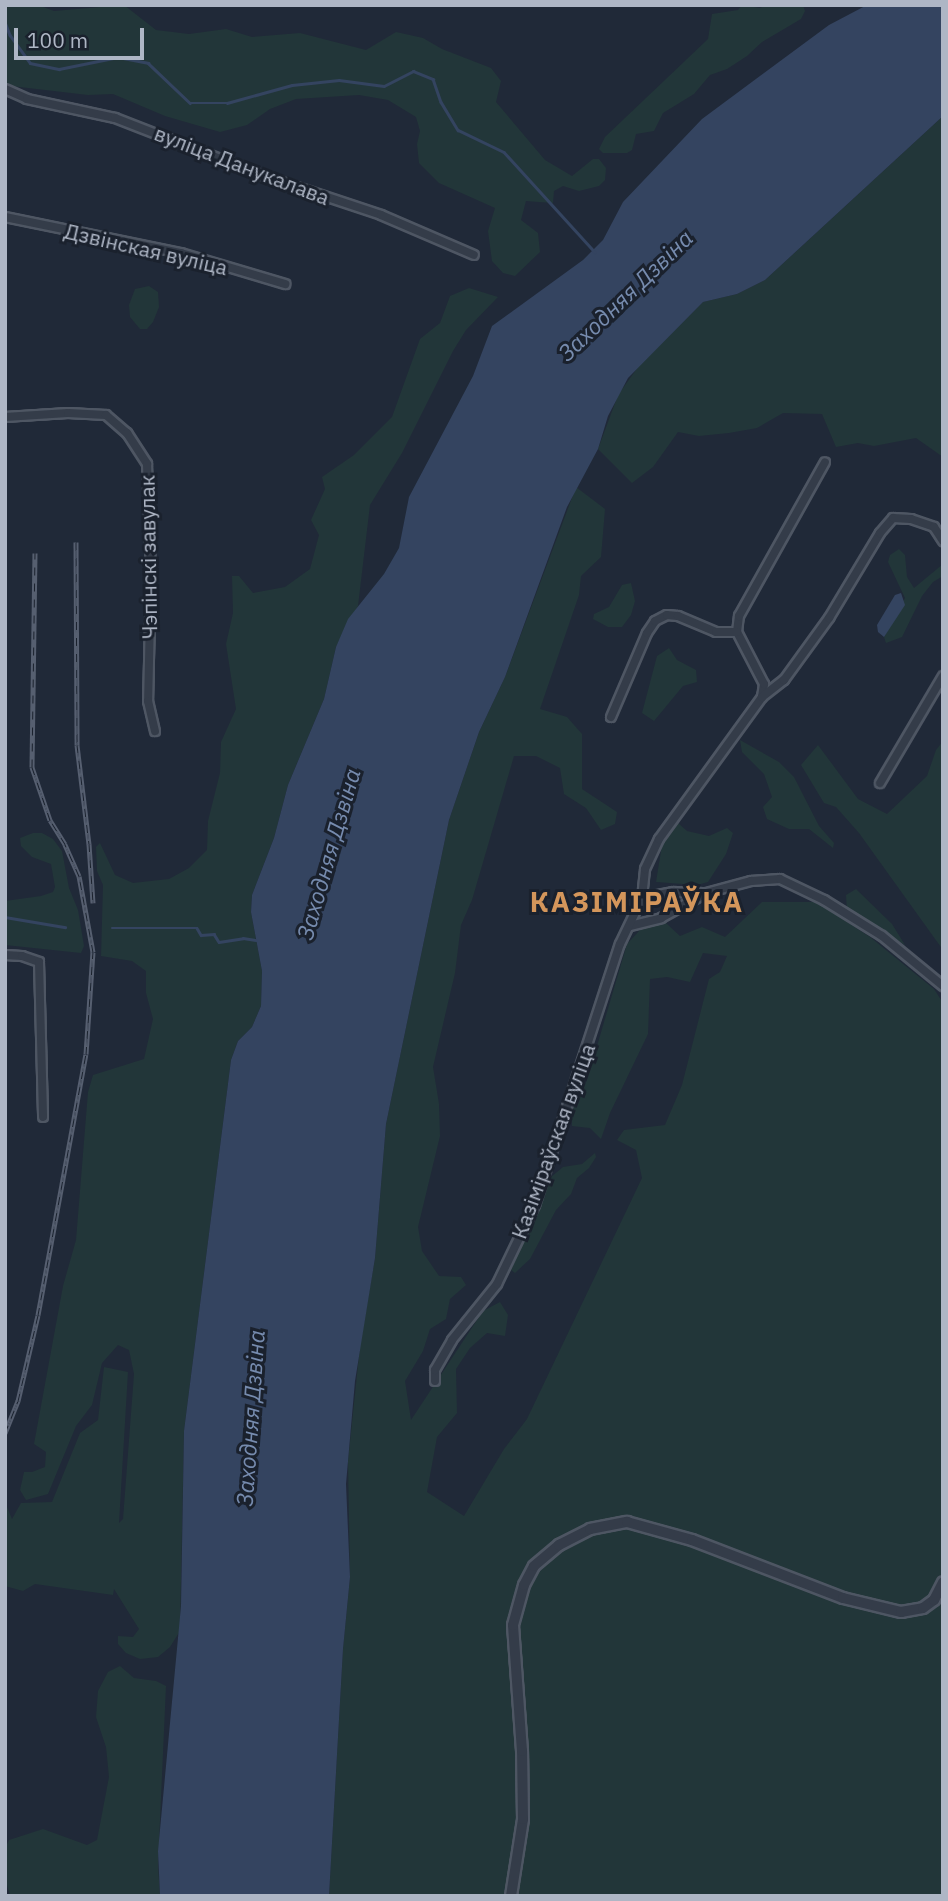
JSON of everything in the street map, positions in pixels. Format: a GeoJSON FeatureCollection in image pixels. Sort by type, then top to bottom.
{"type":"FeatureCollection","features":[{"type":"Feature","properties":{"kind":"street","name":"вуліца Данукалава"},"geometry":{"type":"LineString","coordinates":[[5,89],[27,99],[116,118],[207,151],[264,176],[381,215],[474,255]]}},
{"type":"Feature","properties":{"kind":"street","name":"Дзвінская вуліца"},"geometry":{"type":"LineString","coordinates":[[5,217],[181,253],[285,284]]}},
{"type":"Feature","properties":{"kind":"street","name":"Чэпінскі завулак"},"geometry":{"type":"LineString","coordinates":[[5,417],[68,413],[106,415],[127,433],[147,464],[151,573],[148,701],[155,732]]}},
{"type":"Feature","properties":{"kind":"street"},"geometry":{"type":"LineString","coordinates":[[762,697],[764,684],[737,632],[739,616],[825,462]]}},
{"type":"Feature","properties":{"kind":"street","name":"Казіміраўская вуліца"},"geometry":{"type":"LineString","coordinates":[[435,1381],[435,1370],[453,1340],[497,1284],[535,1205],[620,944],[642,898],[645,869],[659,839],[762,697],[791,670],[893,518],[911,519],[934,527],[943,541]]}},
{"type":"Feature","properties":{"kind":"street"},"geometry":{"type":"LineString","coordinates":[[611,716],[647,632],[655,621],[667,615],[716,632],[737,632]]}},
{"type":"Feature","properties":{"kind":"street"},"geometry":{"type":"LineString","coordinates":[[880,783],[943,676]]}},
{"type":"Feature","properties":{"kind":"street"},"geometry":{"type":"LineString","coordinates":[[630,926],[661,918],[706,893],[751,881],[780,879],[824,900],[882,936],[943,986]]}},
{"type":"Feature","properties":{"kind":"street"},"geometry":{"type":"LineString","coordinates":[[642,898],[673,892],[706,893]]}},
{"type":"Feature","properties":{"kind":"street"},"geometry":{"type":"LineString","coordinates":[[5,955],[22,956],[39,962],[43,1117]]}},
{"type":"Feature","properties":{"kind":"street"},"geometry":{"type":"LineString","coordinates":[[511,1896],[523,1819],[522,1751],[513,1625],[524,1586],[534,1566],[559,1545],[590,1530],[627,1522],[692,1540],[843,1598],[901,1612],[923,1608],[934,1600],[943,1582]]}},
{"type":"Feature","properties":{"kind":"green space"},"geometry":{"type":"Polygon","coordinates":[[[5,5],[38,5],[54,11],[124,5],[156,30],[189,34],[226,29],[252,37],[300,33],[366,50],[396,32],[423,38],[442,49],[491,68],[501,81],[496,102],[545,160],[572,176],[593,159],[599,159],[606,168],[605,180],[599,186],[579,191],[563,186],[554,191],[553,203],[526,201],[521,220],[538,233],[540,252],[515,276],[503,273],[492,261],[488,231],[495,208],[439,183],[419,163],[417,144],[420,131],[416,117],[388,100],[359,95],[296,99],[270,109],[247,125],[220,132],[165,116],[113,94],[88,95],[11,86],[5,81],[5,5]]]}},
{"type":"Feature","properties":{"kind":"green space"},"geometry":{"type":"Polygon","coordinates":[[[742,5],[760,8],[766,5],[803,5],[805,11],[801,19],[762,42],[747,56],[727,69],[710,75],[694,94],[663,113],[654,131],[636,134],[632,150],[627,153],[603,153],[599,149],[605,137],[708,39],[712,14],[738,10],[742,5]]]}},
{"type":"Feature","properties":{"kind":"green space"},"geometry":{"type":"Polygon","coordinates":[[[943,116],[943,457],[916,438],[874,446],[858,443],[836,447],[822,414],[783,413],[757,428],[699,436],[678,432],[653,467],[632,483],[598,449],[618,395],[638,367],[703,302],[737,294],[765,280],[943,116]]]}},
{"type":"Feature","properties":{"kind":"green space"},"geometry":{"type":"Polygon","coordinates":[[[149,286],[158,292],[159,307],[147,329],[140,329],[130,317],[129,305],[135,289],[149,286]]]}},
{"type":"Feature","properties":{"kind":"green space"},"geometry":{"type":"Polygon","coordinates":[[[469,288],[498,297],[466,330],[453,351],[402,453],[370,505],[358,606],[336,647],[324,699],[288,785],[274,838],[252,895],[251,912],[262,971],[261,1006],[252,1027],[238,1041],[231,1060],[184,1431],[180,1631],[170,1647],[158,1657],[140,1659],[126,1653],[118,1644],[118,1636],[133,1637],[139,1629],[114,1589],[113,1595],[35,1584],[23,1591],[5,1586],[5,1502],[12,1519],[21,1503],[52,1502],[80,1433],[98,1420],[104,1367],[128,1372],[119,1523],[123,1519],[134,1374],[129,1350],[118,1345],[102,1363],[92,1405],[76,1426],[48,1494],[26,1500],[20,1490],[24,1472],[45,1467],[46,1452],[34,1444],[63,1286],[76,1240],[88,1092],[93,1075],[144,1059],[153,1019],[146,993],[146,971],[132,961],[101,956],[103,885],[97,871],[96,847],[100,843],[115,875],[133,883],[169,879],[189,868],[207,850],[208,821],[220,773],[221,742],[236,709],[226,644],[233,613],[232,576],[239,576],[253,593],[285,587],[310,569],[319,535],[311,520],[325,489],[322,477],[354,455],[392,417],[420,339],[440,323],[450,296],[469,288]]]}},
{"type":"Feature","properties":{"kind":"green space"},"geometry":{"type":"Polygon","coordinates":[[[576,487],[605,509],[601,557],[581,576],[579,595],[540,709],[567,717],[582,734],[582,789],[617,812],[615,824],[601,830],[586,808],[564,794],[560,768],[536,756],[514,756],[472,900],[461,925],[455,973],[433,1067],[439,1104],[440,1136],[418,1227],[422,1251],[439,1276],[461,1277],[466,1285],[450,1299],[446,1319],[430,1329],[423,1351],[405,1381],[411,1420],[483,1311],[500,1302],[508,1315],[505,1336],[487,1333],[470,1348],[456,1369],[457,1413],[437,1437],[427,1492],[464,1516],[504,1449],[527,1419],[642,1178],[636,1150],[617,1140],[624,1130],[665,1125],[682,1085],[709,979],[720,972],[727,956],[703,953],[690,982],[667,977],[650,979],[648,1034],[610,1113],[601,1139],[590,1128],[572,1126],[572,1110],[587,1080],[627,944],[640,930],[666,923],[680,936],[702,927],[725,937],[762,902],[816,902],[870,937],[934,989],[943,1003],[943,1896],[329,1896],[343,1649],[350,1577],[348,1461],[360,1346],[375,1258],[386,1124],[449,820],[479,732],[505,677],[576,487]]]}},
{"type":"Feature","properties":{"kind":"green space"},"geometry":{"type":"Polygon","coordinates":[[[899,549],[905,555],[907,577],[914,588],[943,564],[943,576],[933,582],[922,596],[902,637],[886,643],[884,637],[905,598],[888,562],[890,555],[899,549]]]}},
{"type":"Feature","properties":{"kind":"green space"},"geometry":{"type":"Polygon","coordinates":[[[631,583],[635,601],[631,615],[622,627],[608,627],[593,619],[594,614],[609,607],[622,585],[631,583]]]}},
{"type":"Feature","properties":{"kind":"green space"},"geometry":{"type":"Polygon","coordinates":[[[669,648],[677,660],[696,670],[697,682],[683,686],[654,721],[642,713],[657,656],[669,648]]]}},
{"type":"Feature","properties":{"kind":"green space"},"geometry":{"type":"Polygon","coordinates":[[[740,740],[779,762],[794,777],[819,826],[834,843],[833,848],[809,829],[789,829],[767,819],[763,807],[772,797],[764,774],[742,752],[740,740]]]}},
{"type":"Feature","properties":{"kind":"green space"},"geometry":{"type":"Polygon","coordinates":[[[943,741],[943,950],[859,833],[836,807],[824,803],[801,765],[818,745],[858,799],[887,814],[927,776],[936,750],[943,741]]]}},
{"type":"Feature","properties":{"kind":"green space"},"geometry":{"type":"Polygon","coordinates":[[[678,823],[687,831],[709,836],[727,828],[733,833],[726,854],[708,882],[697,885],[656,882],[663,839],[678,823]]]}},
{"type":"Feature","properties":{"kind":"green space"},"geometry":{"type":"Polygon","coordinates":[[[42,833],[53,839],[62,851],[69,888],[78,910],[84,946],[81,953],[5,945],[5,901],[41,896],[53,892],[55,887],[51,864],[32,857],[21,846],[20,838],[42,833]]]}},
{"type":"Feature","properties":{"kind":"green space"},"geometry":{"type":"Polygon","coordinates":[[[856,889],[892,924],[905,945],[847,911],[846,895],[856,889]]]}},
{"type":"Feature","properties":{"kind":"green space"},"geometry":{"type":"Polygon","coordinates":[[[595,1153],[596,1157],[589,1168],[577,1178],[571,1194],[556,1210],[530,1259],[515,1273],[511,1270],[551,1177],[563,1167],[582,1164],[595,1153]]]}},
{"type":"Feature","properties":{"kind":"green space"},"geometry":{"type":"Polygon","coordinates":[[[120,1666],[134,1678],[156,1681],[166,1686],[158,1865],[160,1896],[10,1896],[5,1878],[5,1848],[9,1840],[43,1829],[87,1845],[97,1840],[109,1777],[106,1747],[96,1717],[98,1691],[108,1672],[120,1666]]]}},
{"type":"Feature","properties":{"kind":"water","name":"Заходняя Дзвіна"},"geometry":{"type":"Polygon","coordinates":[[[867,5],[943,5],[943,116],[765,280],[737,294],[703,302],[628,378],[608,416],[598,449],[567,507],[505,677],[479,732],[449,820],[386,1124],[375,1258],[355,1381],[346,1484],[350,1577],[343,1649],[329,1896],[160,1896],[158,1851],[181,1606],[184,1431],[231,1060],[238,1041],[252,1027],[261,1006],[262,971],[251,912],[252,895],[274,838],[288,785],[324,699],[336,647],[348,619],[384,574],[399,548],[409,497],[473,376],[492,326],[583,260],[603,240],[623,202],[702,119],[829,25],[867,5]]]}},
{"type":"Feature","properties":{"kind":"water"},"geometry":{"type":"Polygon","coordinates":[[[901,593],[905,605],[884,637],[878,632],[877,625],[895,595],[901,593]]]}},
{"type":"Feature","properties":{"kind":"waterway"},"geometry":{"type":"LineString","coordinates":[[5,22],[10,35],[30,63],[59,69],[118,57],[148,63],[190,103],[227,103],[292,85],[339,80],[384,86],[413,71],[433,79],[441,102],[458,130],[504,152],[595,252]]}},
{"type":"Feature","properties":{"kind":"waterway"},"geometry":{"type":"LineString","coordinates":[[5,917],[65,927]]}},
{"type":"Feature","properties":{"kind":"waterway"},"geometry":{"type":"LineString","coordinates":[[112,928],[197,928],[201,935],[214,934],[219,942],[243,938],[256,940]]}},
{"type":"Feature","properties":{"kind":"railway"},"geometry":{"type":"LineString","coordinates":[[76,542],[77,745],[93,903]]}},
{"type":"Feature","properties":{"kind":"railway"},"geometry":{"type":"LineString","coordinates":[[5,1433],[18,1401],[38,1315],[86,1054],[93,952],[79,876],[65,844],[50,820],[32,767],[35,553]]}},
{"type":"Feature","properties":{"kind":"district","name":"КАЗІМІРАЎКА"},"geometry":{"type":"Point","coordinates":[637,902]}}]}
